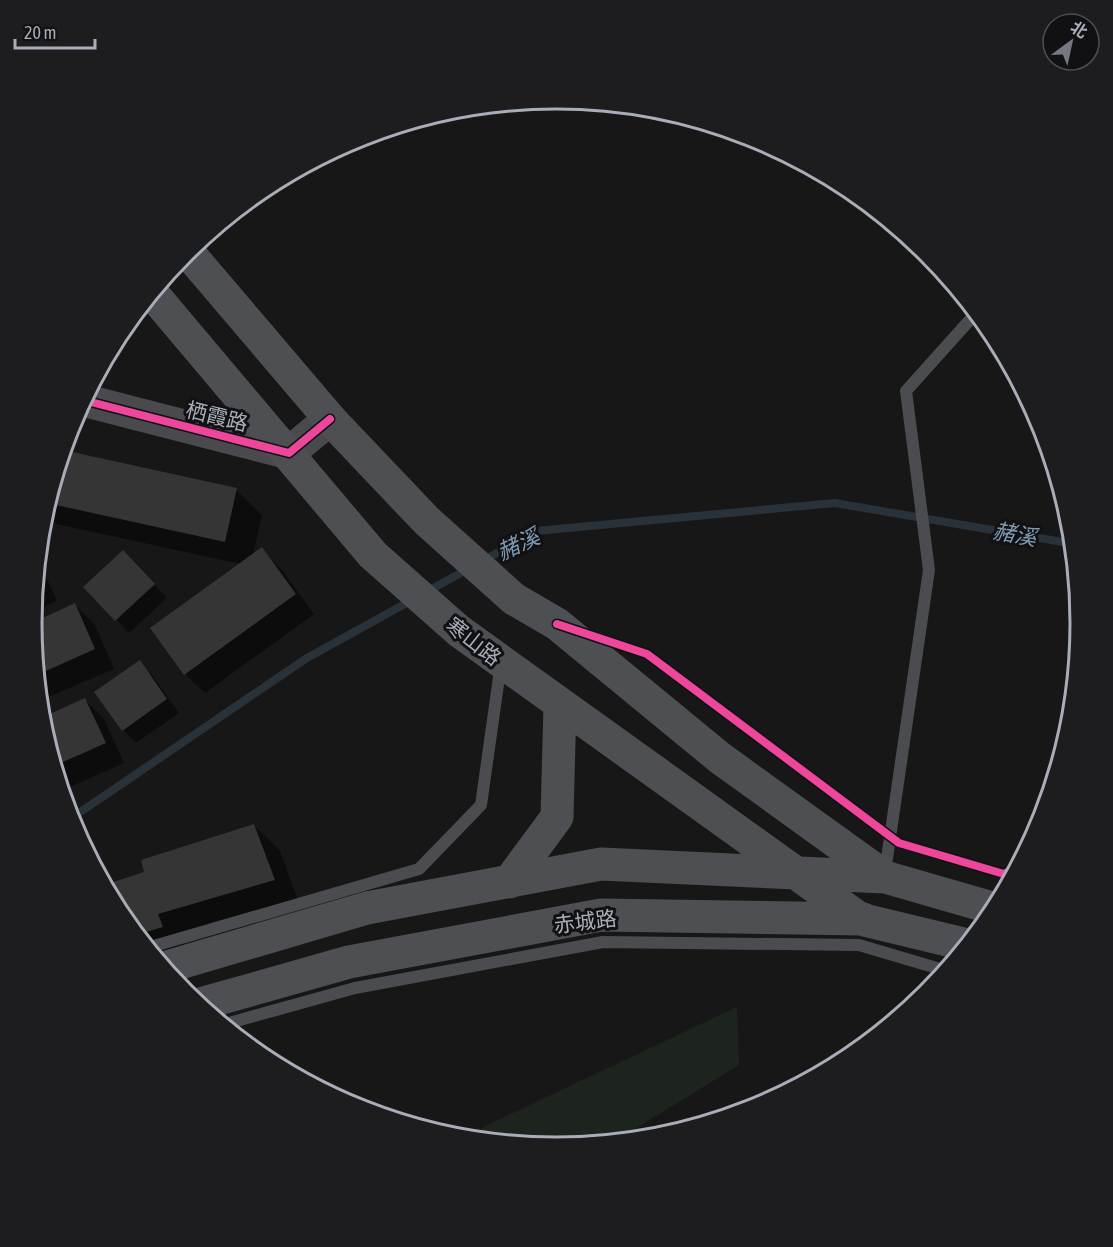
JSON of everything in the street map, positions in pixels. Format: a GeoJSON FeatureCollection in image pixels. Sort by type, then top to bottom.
{"type":"FeatureCollection","features":[{"type":"Feature","properties":{"kind":"main road"},"geometry":{"type":"LineString","coordinates":[[194,259],[330,419],[427,521],[514,599],[557,624],[720,758],[885,877]]}},
{"type":"Feature","properties":{"kind":"main road","name":"寒山路"},"geometry":{"type":"LineString","coordinates":[[157,299],[373,555],[459,631],[860,919]]}},
{"type":"Feature","properties":{"kind":"main road"},"geometry":{"type":"LineString","coordinates":[[509,882],[557,817],[560,704]]}},
{"type":"Feature","properties":{"kind":"main road"},"geometry":{"type":"LineString","coordinates":[[172,966],[367,908],[602,864],[885,877],[986,906]]}},
{"type":"Feature","properties":{"kind":"main road","name":"赤城路"},"geometry":{"type":"LineString","coordinates":[[208,1002],[349,962],[601,915],[860,919],[971,928]]}},
{"type":"Feature","properties":{"kind":"main road"},"geometry":{"type":"LineString","coordinates":[[860,919],[960,943]]}},
{"type":"Feature","properties":{"kind":"street","name":"栖霞路"},"geometry":{"type":"LineString","coordinates":[[92,402],[289,453]]}},
{"type":"Feature","properties":{"kind":"street"},"geometry":{"type":"LineString","coordinates":[[289,453],[330,419]]}},
{"type":"Feature","properties":{"kind":"lane"},"geometry":{"type":"LineString","coordinates":[[885,877],[929,570],[906,391],[971,319]]}},
{"type":"Feature","properties":{"kind":"lane"},"geometry":{"type":"LineString","coordinates":[[155,946],[419,869],[481,805],[501,662]]}},
{"type":"Feature","properties":{"kind":"lane"},"geometry":{"type":"LineString","coordinates":[[232,1022],[355,988],[603,942],[859,945],[938,968]]}},
{"type":"Feature","properties":{"kind":"shaded area"},"geometry":{"type":"Polygon","coordinates":[[[737,1007],[739,1065],[629,1133],[590,1137],[523,1137],[481,1132],[483,1127],[737,1007]]]}},
{"type":"Feature","properties":{"kind":"building"},"geometry":{"type":"Polygon","coordinates":[[[71,452],[237,488],[225,542],[56,505],[71,452]]]}},
{"type":"Feature","properties":{"kind":"building"},"geometry":{"type":"Polygon","coordinates":[[[262,547],[296,594],[184,675],[150,628],[262,547]]]}},
{"type":"Feature","properties":{"kind":"building"},"geometry":{"type":"Polygon","coordinates":[[[123,550],[155,584],[115,621],[83,587],[123,550]]]}},
{"type":"Feature","properties":{"kind":"building"},"geometry":{"type":"Polygon","coordinates":[[[75,603],[95,649],[44,672],[42,618],[75,603]]]}},
{"type":"Feature","properties":{"kind":"building"},"geometry":{"type":"Polygon","coordinates":[[[140,660],[167,699],[122,731],[94,692],[140,660]]]}},
{"type":"Feature","properties":{"kind":"building"},"geometry":{"type":"Polygon","coordinates":[[[85,698],[106,743],[62,763],[50,714],[85,698]]]}},
{"type":"Feature","properties":{"kind":"building"},"geometry":{"type":"Polygon","coordinates":[[[254,824],[275,880],[158,914],[163,927],[145,932],[112,882],[144,872],[141,860],[254,824]]]}},
{"type":"Feature","properties":{"kind":"waterway","name":"赭溪"},"geometry":{"type":"LineString","coordinates":[[481,562],[536,531],[835,503],[1065,542]]}},
{"type":"Feature","properties":{"kind":"waterway","name":"赭溪"},"geometry":{"type":"LineString","coordinates":[[426,592],[470,568]]}},
{"type":"Feature","properties":{"kind":"waterway","name":"赭溪"},"geometry":{"type":"LineString","coordinates":[[78,813],[307,658],[412,600]]}},
{"type":"Feature","properties":{"kind":"cycle path"},"geometry":{"type":"LineString","coordinates":[[92,402],[289,453],[330,419]]}},
{"type":"Feature","properties":{"kind":"cycle path"},"geometry":{"type":"LineString","coordinates":[[557,624],[647,654],[899,843],[1004,874],[1006,873]]}}]}
